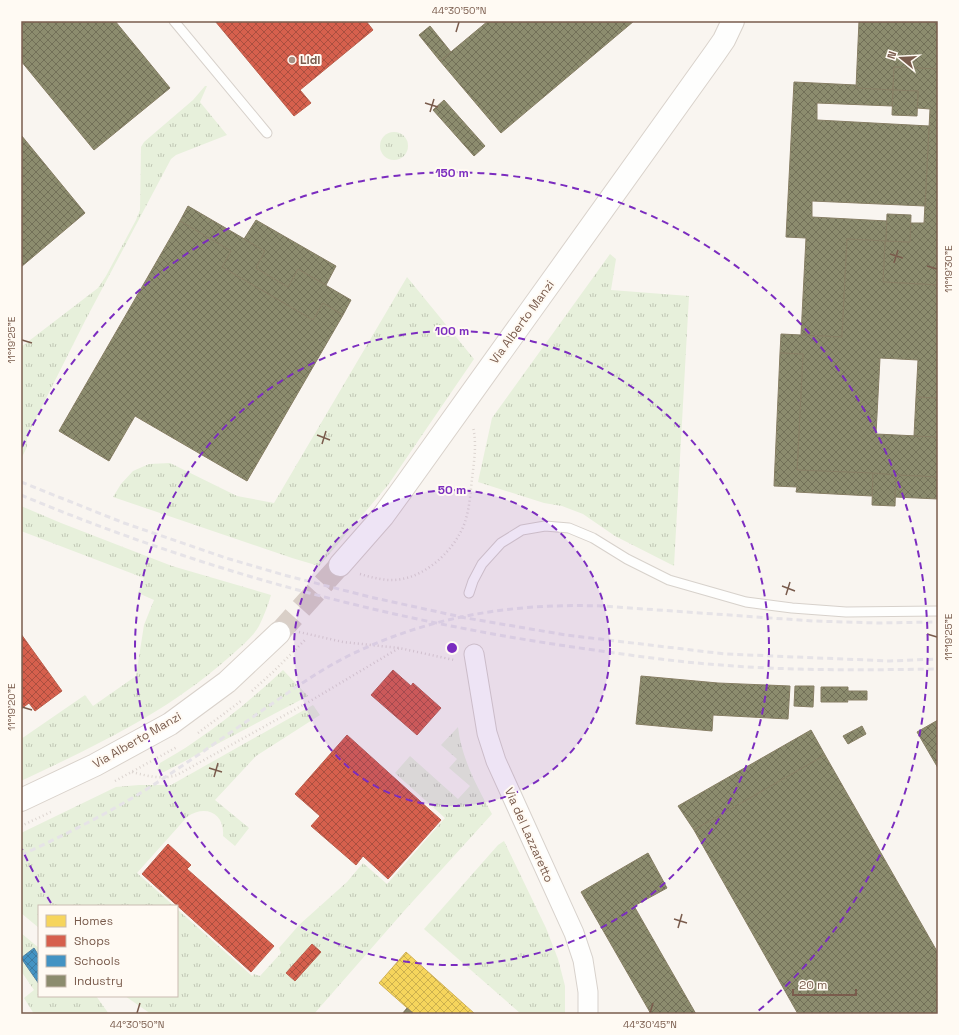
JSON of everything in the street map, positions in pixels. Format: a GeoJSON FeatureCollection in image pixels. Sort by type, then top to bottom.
{"type":"FeatureCollection","features":[{"type":"Feature","properties":{"kind":"main road","name":"Via Alberto Manzi"},"geometry":{"type":"LineString","coordinates":[[698,75],[719,21]]}},
{"type":"Feature","properties":{"kind":"main road","name":"Via Alberto Manzi"},"geometry":{"type":"LineString","coordinates":[[349,570],[383,516],[724,40],[733,21]]}},
{"type":"Feature","properties":{"kind":"main road","name":"Via Alberto Manzi"},"geometry":{"type":"LineString","coordinates":[[21,800],[95,765],[170,724],[227,682],[288,632]]}},
{"type":"Feature","properties":{"kind":"street","name":"Via del Lazzaretto"},"geometry":{"type":"LineString","coordinates":[[475,659],[487,733],[496,761],[574,933],[583,960],[588,992],[588,1014]]}},
{"type":"Feature","properties":{"kind":"lane"},"geometry":{"type":"LineString","coordinates":[[174,21],[267,133]]}},
{"type":"Feature","properties":{"kind":"lane"},"geometry":{"type":"LineString","coordinates":[[470,593],[473,581],[482,564],[501,543],[522,530],[545,526],[569,528],[593,538],[627,559],[669,580],[746,602],[792,608],[846,612],[938,611]]}},
{"type":"Feature","properties":{"kind":"path"},"geometry":{"type":"LineString","coordinates":[[349,570],[374,578],[389,580],[403,579],[420,573],[428,568],[438,561],[450,548],[460,535],[470,500],[476,439],[473,427]]}},
{"type":"Feature","properties":{"kind":"path"},"geometry":{"type":"LineString","coordinates":[[288,632],[343,642],[399,648],[475,659]]}},
{"type":"Feature","properties":{"kind":"path"},"geometry":{"type":"LineString","coordinates":[[132,772],[160,778],[167,778],[177,775],[312,700],[399,648]]}},
{"type":"Feature","properties":{"kind":"green space"},"geometry":{"type":"Polygon","coordinates":[[[205,86],[207,86],[200,102],[227,135],[176,155],[171,159],[85,321],[27,436],[27,447],[21,459],[21,347],[98,288],[106,276],[140,210],[141,147],[144,142],[193,100],[205,86]]]}},
{"type":"Feature","properties":{"kind":"green space"},"geometry":{"type":"Polygon","coordinates":[[[394,132],[404,136],[408,146],[404,156],[394,160],[384,156],[380,146],[384,136],[394,132]]]}},
{"type":"Feature","properties":{"kind":"green space"},"geometry":{"type":"Polygon","coordinates":[[[610,254],[616,259],[611,290],[689,296],[674,566],[615,536],[583,514],[562,506],[544,503],[478,482],[492,418],[610,254]]]}},
{"type":"Feature","properties":{"kind":"green space"},"geometry":{"type":"Polygon","coordinates":[[[407,277],[474,359],[388,485],[319,566],[113,497],[121,484],[133,471],[149,464],[170,463],[237,496],[274,503],[407,277]]]}},
{"type":"Feature","properties":{"kind":"green space"},"geometry":{"type":"Polygon","coordinates":[[[21,506],[172,566],[271,595],[261,622],[253,635],[204,678],[155,712],[129,727],[76,755],[21,781],[21,739],[85,695],[93,706],[136,676],[144,625],[154,600],[138,593],[144,578],[21,531],[21,506]]]}},
{"type":"Feature","properties":{"kind":"green space"},"geometry":{"type":"Polygon","coordinates":[[[283,670],[308,696],[164,772],[157,770],[160,763],[190,745],[229,717],[283,670]]]}},
{"type":"Feature","properties":{"kind":"green space"},"geometry":{"type":"Polygon","coordinates":[[[313,705],[320,715],[256,756],[215,800],[249,828],[235,846],[223,836],[223,828],[217,816],[207,811],[200,811],[187,817],[137,873],[173,905],[38,905],[38,927],[21,913],[21,833],[116,787],[171,785],[313,705]]]}},
{"type":"Feature","properties":{"kind":"green space"},"geometry":{"type":"Polygon","coordinates":[[[458,727],[466,761],[475,783],[492,814],[404,911],[314,1014],[151,1014],[126,997],[178,997],[178,910],[252,976],[254,974],[260,976],[281,953],[279,948],[299,925],[347,882],[363,863],[387,884],[445,818],[395,773],[410,756],[458,799],[470,786],[449,768],[457,759],[441,745],[458,727]]]}},
{"type":"Feature","properties":{"kind":"green space"},"geometry":{"type":"Polygon","coordinates":[[[504,841],[546,928],[558,959],[565,986],[565,1014],[521,1014],[424,929],[498,845],[504,841]]]}},
{"type":"Feature","properties":{"kind":"green space"},"geometry":{"type":"Polygon","coordinates":[[[21,933],[38,947],[38,997],[97,997],[109,1014],[34,1014],[24,998],[34,990],[21,971],[21,933]]]}},
{"type":"Feature","properties":{"kind":"building: Homes"},"geometry":{"type":"Polygon","coordinates":[[[406,952],[475,1014],[414,1014],[379,983],[406,952]]]}},
{"type":"Feature","properties":{"kind":"building: Shops","name":"Lidl"},"geometry":{"type":"Polygon","coordinates":[[[215,21],[366,21],[373,30],[300,90],[311,103],[294,116],[215,21]]]}},
{"type":"Feature","properties":{"kind":"building: Shops"},"geometry":{"type":"Polygon","coordinates":[[[21,634],[62,691],[35,711],[29,703],[21,709],[21,634]]]}},
{"type":"Feature","properties":{"kind":"building: Shops"},"geometry":{"type":"Polygon","coordinates":[[[393,670],[411,686],[413,683],[441,708],[417,735],[371,695],[393,670]]]}},
{"type":"Feature","properties":{"kind":"building: Shops"},"geometry":{"type":"Polygon","coordinates":[[[347,735],[441,820],[388,879],[363,856],[356,865],[311,826],[320,816],[295,794],[347,735]]]}},
{"type":"Feature","properties":{"kind":"building: Shops"},"geometry":{"type":"Polygon","coordinates":[[[168,844],[191,865],[187,869],[274,946],[251,972],[142,874],[168,844]]]}},
{"type":"Feature","properties":{"kind":"building: Shops"},"geometry":{"type":"Polygon","coordinates":[[[312,944],[321,952],[295,981],[286,973],[312,944]]]}},
{"type":"Feature","properties":{"kind":"building: Schools"},"geometry":{"type":"Polygon","coordinates":[[[34,948],[38,954],[38,983],[21,958],[34,948]]]}},
{"type":"Feature","properties":{"kind":"building: Industry"},"geometry":{"type":"Polygon","coordinates":[[[21,21],[115,21],[170,88],[94,150],[21,61],[21,21]]]}},
{"type":"Feature","properties":{"kind":"building: Industry"},"geometry":{"type":"Polygon","coordinates":[[[488,21],[634,21],[501,133],[440,61],[488,21]]]}},
{"type":"Feature","properties":{"kind":"building: Industry"},"geometry":{"type":"Polygon","coordinates":[[[859,21],[938,21],[938,69],[894,67],[893,90],[856,88],[859,21]]]}},
{"type":"Feature","properties":{"kind":"building: Industry"},"geometry":{"type":"Polygon","coordinates":[[[430,26],[451,52],[440,61],[419,35],[430,26]]]}},
{"type":"Feature","properties":{"kind":"building: Industry"},"geometry":{"type":"Polygon","coordinates":[[[894,67],[938,69],[938,285],[883,282],[885,241],[910,242],[911,223],[924,223],[930,109],[917,108],[918,91],[893,90],[894,67]]]}},
{"type":"Feature","properties":{"kind":"building: Industry"},"geometry":{"type":"Polygon","coordinates":[[[794,82],[856,85],[856,88],[893,90],[892,106],[817,103],[817,120],[929,126],[925,206],[812,201],[812,217],[887,221],[886,241],[847,239],[842,337],[801,335],[806,238],[786,237],[794,82]]]}},
{"type":"Feature","properties":{"kind":"building: Industry"},"geometry":{"type":"Polygon","coordinates":[[[893,90],[918,91],[917,116],[892,115],[893,90]]]}},
{"type":"Feature","properties":{"kind":"building: Industry"},"geometry":{"type":"Polygon","coordinates":[[[444,100],[485,146],[474,156],[433,110],[444,100]]]}},
{"type":"Feature","properties":{"kind":"building: Industry"},"geometry":{"type":"Polygon","coordinates":[[[21,135],[85,213],[21,267],[21,135]]]}},
{"type":"Feature","properties":{"kind":"building: Industry"},"geometry":{"type":"Polygon","coordinates":[[[188,206],[265,251],[256,268],[288,287],[298,269],[351,300],[343,315],[323,303],[313,320],[222,267],[231,251],[180,221],[188,206]]]}},
{"type":"Feature","properties":{"kind":"building: Industry"},"geometry":{"type":"Polygon","coordinates":[[[887,214],[911,215],[910,242],[886,241],[887,214]]]}},
{"type":"Feature","properties":{"kind":"building: Industry"},"geometry":{"type":"Polygon","coordinates":[[[256,220],[336,266],[326,285],[298,269],[288,287],[256,268],[265,251],[244,239],[256,220]]]}},
{"type":"Feature","properties":{"kind":"building: Industry"},"geometry":{"type":"Polygon","coordinates":[[[180,221],[231,251],[222,267],[313,320],[323,303],[343,315],[247,481],[135,416],[109,461],[59,431],[180,221]]]}},
{"type":"Feature","properties":{"kind":"building: Industry"},"geometry":{"type":"Polygon","coordinates":[[[847,239],[885,241],[883,282],[938,285],[938,398],[916,397],[918,360],[880,358],[876,434],[938,437],[938,477],[797,470],[803,354],[780,353],[781,334],[842,337],[847,239]]]}},
{"type":"Feature","properties":{"kind":"building: Industry"},"geometry":{"type":"Polygon","coordinates":[[[780,353],[803,354],[797,470],[873,473],[872,496],[796,492],[797,487],[774,486],[780,353]]]}},
{"type":"Feature","properties":{"kind":"building: Industry"},"geometry":{"type":"Polygon","coordinates":[[[916,397],[938,398],[938,437],[914,436],[916,397]]]}},
{"type":"Feature","properties":{"kind":"building: Industry"},"geometry":{"type":"Polygon","coordinates":[[[873,473],[896,475],[895,506],[872,505],[873,473]]]}},
{"type":"Feature","properties":{"kind":"building: Industry"},"geometry":{"type":"Polygon","coordinates":[[[896,475],[938,477],[938,499],[895,497],[896,475]]]}},
{"type":"Feature","properties":{"kind":"building: Industry"},"geometry":{"type":"Polygon","coordinates":[[[641,676],[718,683],[790,686],[788,719],[713,715],[712,731],[636,724],[641,676]]]}},
{"type":"Feature","properties":{"kind":"building: Industry"},"geometry":{"type":"Polygon","coordinates":[[[795,686],[814,686],[813,707],[794,706],[795,686]]]}},
{"type":"Feature","properties":{"kind":"building: Industry"},"geometry":{"type":"Polygon","coordinates":[[[821,687],[848,687],[848,691],[867,691],[867,700],[821,702],[821,687]]]}},
{"type":"Feature","properties":{"kind":"building: Industry"},"geometry":{"type":"Polygon","coordinates":[[[938,720],[938,768],[917,732],[938,720]]]}},
{"type":"Feature","properties":{"kind":"building: Industry"},"geometry":{"type":"Polygon","coordinates":[[[862,726],[866,734],[848,744],[843,736],[862,726]]]}},
{"type":"Feature","properties":{"kind":"building: Industry"},"geometry":{"type":"Polygon","coordinates":[[[811,730],[825,755],[694,830],[678,806],[811,730]]]}},
{"type":"Feature","properties":{"kind":"building: Industry"},"geometry":{"type":"Polygon","coordinates":[[[825,755],[938,953],[938,1014],[798,1014],[694,830],[825,755]]]}},
{"type":"Feature","properties":{"kind":"building: Industry"},"geometry":{"type":"Polygon","coordinates":[[[648,853],[667,888],[634,906],[696,1014],[651,1014],[581,892],[648,853]]]}},
{"type":"Feature","properties":{"kind":"building: Industry"},"geometry":{"type":"Polygon","coordinates":[[[407,1008],[414,1014],[402,1014],[407,1008]]]}},
{"type":"Feature","properties":{"kind":"tunnel"},"geometry":{"type":"LineString","coordinates":[[279,633],[340,565]]}},
{"type":"Feature","properties":{"kind":"railway"},"geometry":{"type":"LineString","coordinates":[[21,482],[124,523],[226,558],[284,575],[370,597],[466,618],[566,635],[725,654],[890,661],[938,659]]}},
{"type":"Feature","properties":{"kind":"railway"},"geometry":{"type":"LineString","coordinates":[[21,495],[90,523],[231,571],[375,609],[520,639],[657,659],[705,664],[802,669],[938,669]]}},
{"type":"Feature","properties":{"kind":"railway"},"geometry":{"type":"LineString","coordinates":[[21,855],[92,820],[144,791],[293,689],[338,661],[411,630],[442,622],[504,610],[569,606],[602,606],[813,621],[878,623],[938,622]]}},
{"type":"Feature","properties":{"kind":"place","name":"Lidl"},"geometry":{"type":"Point","coordinates":[292,60]}}]}
